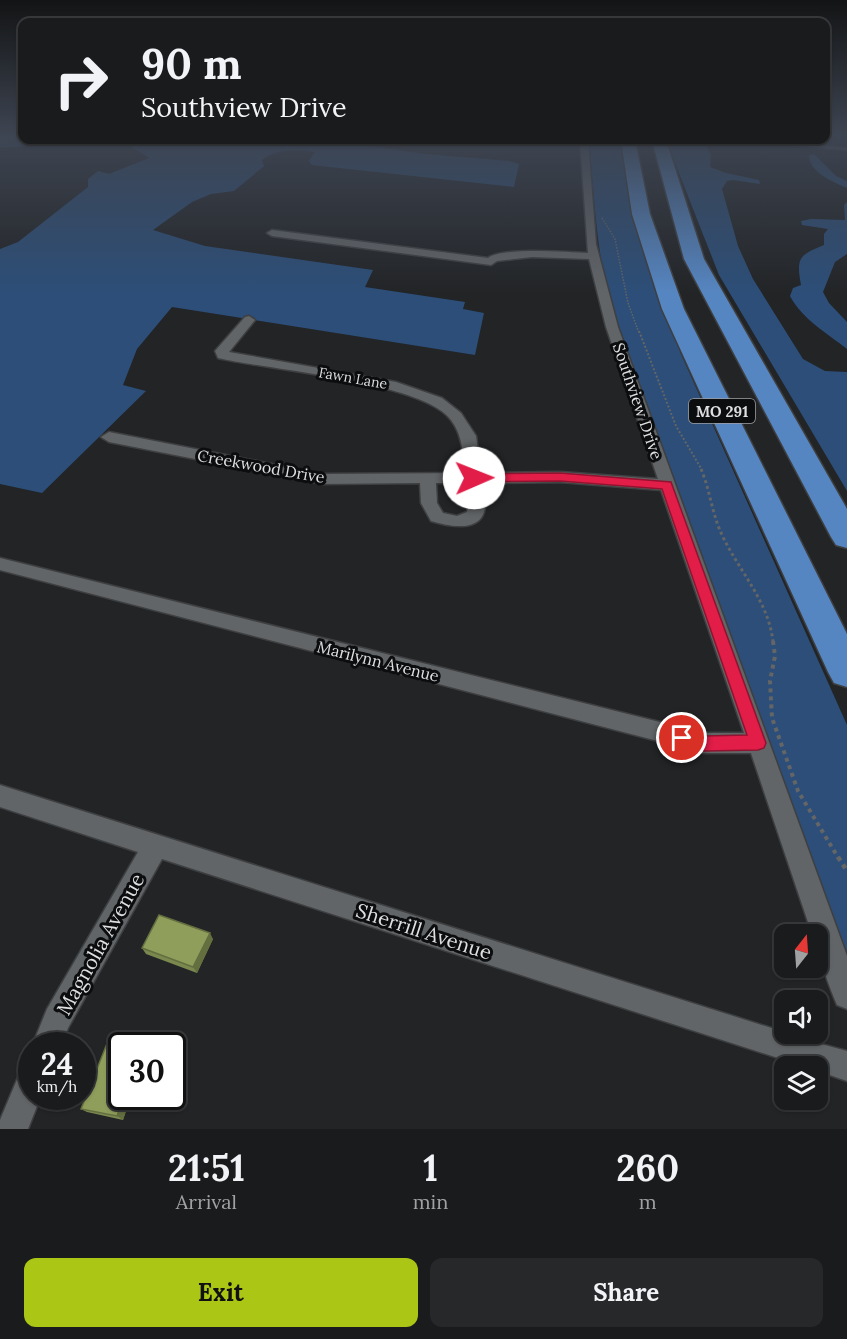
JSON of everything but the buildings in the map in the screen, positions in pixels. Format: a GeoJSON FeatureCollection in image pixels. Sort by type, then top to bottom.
{"type":"FeatureCollection","features":[{"type":"Feature","properties":{"kind":"highway","name":"MO 291"},"geometry":{"type":"LineString","coordinates":[[636,188],[641,214],[673,309],[847,672]]}},
{"type":"Feature","properties":{"kind":"highway","name":"MO 291"},"geometry":{"type":"LineString","coordinates":[[673,188],[694,259],[847,537]]}},
{"type":"Feature","properties":{"kind":"street","name":"Southview Drive"},"geometry":{"type":"LineString","coordinates":[[588,188],[593,256],[612,327],[847,995]]}},
{"type":"Feature","properties":{"kind":"street"},"geometry":{"type":"LineString","coordinates":[[272,233],[491,262],[494,258],[532,254],[593,256]]}},
{"type":"Feature","properties":{"kind":"street","name":"Fawn Lane"},"geometry":{"type":"LineString","coordinates":[[249,320],[225,346],[222,351],[223,355],[396,386],[437,401],[456,416],[468,436],[474,478]]}},
{"type":"Feature","properties":{"kind":"street","name":"Creekwood Drive"},"geometry":{"type":"LineString","coordinates":[[108,437],[322,479],[560,477],[667,485]]}},
{"type":"Feature","properties":{"kind":"street"},"geometry":{"type":"LineString","coordinates":[[428,479],[432,510],[436,517],[458,522],[473,516],[477,510],[474,478]]}},
{"type":"Feature","properties":{"kind":"street","name":"Marilynn Avenue"},"geometry":{"type":"LineString","coordinates":[[0,564],[704,743],[758,743]]}},
{"type":"Feature","properties":{"kind":"street","name":"Sherrill Avenue"},"geometry":{"type":"LineString","coordinates":[[0,796],[847,1066]]}},
{"type":"Feature","properties":{"kind":"street","name":"Magnolia Avenue"},"geometry":{"type":"LineString","coordinates":[[52,1032],[156,845]]}},
{"type":"Feature","properties":{"kind":"street"},"geometry":{"type":"LineString","coordinates":[[12,1129],[20,1110]]}},
{"type":"Feature","properties":{"kind":"path"},"geometry":{"type":"LineString","coordinates":[[600,210],[615,239],[628,303],[668,407],[676,426],[697,459],[709,487],[721,533],[767,613],[772,630],[775,656],[770,681],[772,718],[798,791],[847,872]]}},
{"type":"Feature","properties":{"kind":"shaded area"},"geometry":{"type":"Polygon","coordinates":[[[87,188],[238,188],[234,191],[211,194],[192,202],[153,230],[205,246],[373,270],[365,287],[465,302],[463,309],[484,313],[475,355],[172,307],[137,349],[123,385],[146,391],[42,493],[0,484],[0,249],[18,242],[87,188]]]}},
{"type":"Feature","properties":{"kind":"shaded area"},"geometry":{"type":"Polygon","coordinates":[[[593,188],[630,188],[652,275],[681,354],[847,725],[847,954],[609,299],[598,240],[593,188]]]}},
{"type":"Feature","properties":{"kind":"shaded area"},"geometry":{"type":"Polygon","coordinates":[[[685,188],[723,188],[738,246],[753,279],[803,359],[825,371],[847,372],[847,491],[719,275],[685,188]]]}},
{"type":"Feature","properties":{"kind":"shaded area"},"geometry":{"type":"Polygon","coordinates":[[[847,202],[847,254],[835,262],[823,292],[829,303],[847,322],[847,349],[808,319],[790,296],[793,288],[801,285],[799,263],[801,259],[804,255],[824,245],[824,234],[828,229],[802,225],[801,221],[845,220],[844,205],[847,202]]]}},
{"type":"Feature","properties":{"kind":"route"},"geometry":{"type":"LineString","coordinates":[[474,478],[560,477],[667,485],[758,743],[704,743],[682,738]]}}]}
